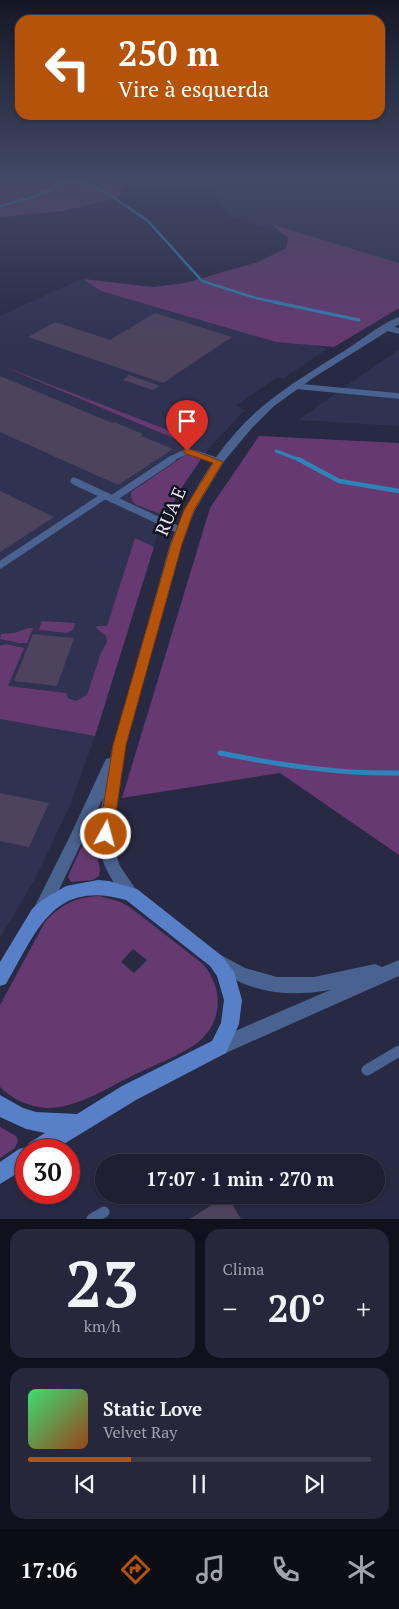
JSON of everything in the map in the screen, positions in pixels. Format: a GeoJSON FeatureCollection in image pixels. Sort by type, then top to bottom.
{"type":"FeatureCollection","features":[{"type":"Feature","properties":{"kind":"street","name":"RUA E"},"geometry":{"type":"LineString","coordinates":[[131,894],[113,869],[106,844],[106,824],[119,745],[181,531],[199,492],[219,462],[248,426],[271,404],[294,386],[399,320]]}},
{"type":"Feature","properties":{"kind":"street","name":"RUA E"},"geometry":{"type":"LineString","coordinates":[[38,914],[77,838],[119,745]]}},
{"type":"Feature","properties":{"kind":"street"},"geometry":{"type":"LineString","coordinates":[[0,978],[38,914],[60,897],[86,888],[109,888],[131,894],[216,961],[242,976],[256,981],[288,987],[305,987],[399,967]]}},
{"type":"Feature","properties":{"kind":"street"},"geometry":{"type":"LineString","coordinates":[[216,961],[225,972],[233,1000],[230,1024],[219,1046]]}},
{"type":"Feature","properties":{"kind":"street"},"geometry":{"type":"LineString","coordinates":[[53,1139],[129,1094],[219,1046],[399,967]]}},
{"type":"Feature","properties":{"kind":"street"},"geometry":{"type":"LineString","coordinates":[[0,1105],[17,1116],[32,1122],[48,1124],[80,1122]]}},
{"type":"Feature","properties":{"kind":"street"},"geometry":{"type":"LineString","coordinates":[[0,1174],[15,1164]]}},
{"type":"Feature","properties":{"kind":"lane"},"geometry":{"type":"LineString","coordinates":[[387,328],[399,331]]}},
{"type":"Feature","properties":{"kind":"lane"},"geometry":{"type":"LineString","coordinates":[[294,386],[399,396]]}},
{"type":"Feature","properties":{"kind":"lane"},"geometry":{"type":"LineString","coordinates":[[112,499],[184,451],[194,452],[219,462]]}},
{"type":"Feature","properties":{"kind":"lane"},"geometry":{"type":"LineString","coordinates":[[74,481],[181,531]]}},
{"type":"Feature","properties":{"kind":"lane"},"geometry":{"type":"LineString","coordinates":[[0,565],[104,496]]}},
{"type":"Feature","properties":{"kind":"lane"},"geometry":{"type":"LineString","coordinates":[[367,1070],[399,1051]]}},
{"type":"Feature","properties":{"kind":"lane"},"geometry":{"type":"LineString","coordinates":[[92,1219],[104,1212]]}},
{"type":"Feature","properties":{"kind":"shaded area"},"geometry":{"type":"Polygon","coordinates":[[[284,235],[307,235],[399,263],[399,308],[334,347],[276,342],[101,291],[83,279],[153,287],[185,283],[258,262],[286,248],[288,238],[284,235]]]}},
{"type":"Feature","properties":{"kind":"shaded area"},"geometry":{"type":"Polygon","coordinates":[[[291,235],[399,235],[399,267],[291,235]]]}},
{"type":"Feature","properties":{"kind":"shaded area"},"geometry":{"type":"Polygon","coordinates":[[[81,279],[327,349],[284,378],[276,378],[235,406],[245,410],[210,447],[180,490],[156,538],[95,736],[71,803],[35,879],[0,938],[0,316],[81,279]]]}},
{"type":"Feature","properties":{"kind":"shaded area"},"geometry":{"type":"Polygon","coordinates":[[[399,349],[399,426],[298,420],[399,349]]]}},
{"type":"Feature","properties":{"kind":"shaded area"},"geometry":{"type":"Polygon","coordinates":[[[0,365],[183,436],[178,440],[0,365]]]}},
{"type":"Feature","properties":{"kind":"shaded area"},"geometry":{"type":"Polygon","coordinates":[[[259,436],[399,443],[399,855],[280,773],[122,798],[210,508],[259,436]]]}},
{"type":"Feature","properties":{"kind":"shaded area"},"geometry":{"type":"Polygon","coordinates":[[[190,455],[201,459],[180,490],[166,516],[137,505],[132,501],[131,492],[184,456],[190,455]]]}},
{"type":"Feature","properties":{"kind":"shaded area"},"geometry":{"type":"Polygon","coordinates":[[[135,538],[154,547],[95,736],[0,719],[0,646],[6,644],[24,648],[8,686],[66,693],[68,698],[76,701],[87,695],[101,653],[107,642],[106,636],[96,628],[97,626],[107,626],[135,538]]]}},
{"type":"Feature","properties":{"kind":"shaded area"},"geometry":{"type":"Polygon","coordinates":[[[42,621],[75,623],[73,630],[67,633],[39,630],[42,621]]]}},
{"type":"Feature","properties":{"kind":"shaded area"},"geometry":{"type":"Polygon","coordinates":[[[33,628],[27,643],[0,639],[1,634],[14,633],[33,628]]]}},
{"type":"Feature","properties":{"kind":"shaded area"},"geometry":{"type":"Polygon","coordinates":[[[88,843],[95,847],[99,865],[99,876],[93,880],[71,882],[68,877],[69,874],[82,846],[88,843]]]}},
{"type":"Feature","properties":{"kind":"shaded area"},"geometry":{"type":"Polygon","coordinates":[[[99,896],[121,902],[131,908],[203,964],[215,985],[218,1007],[215,1018],[203,1038],[193,1046],[101,1092],[69,1105],[58,1107],[47,1108],[27,1104],[15,1099],[0,1087],[0,1005],[45,922],[69,903],[83,898],[99,896]],[[133,949],[121,962],[134,973],[147,960],[133,949]]]}},
{"type":"Feature","properties":{"kind":"shaded area"},"geometry":{"type":"Polygon","coordinates":[[[0,1127],[16,1136],[18,1139],[15,1139],[15,1148],[0,1158],[0,1127]]]}},
{"type":"Feature","properties":{"kind":"building"},"geometry":{"type":"Polygon","coordinates":[[[155,313],[232,337],[163,383],[28,337],[55,322],[110,340],[155,313]]]}},
{"type":"Feature","properties":{"kind":"building"},"geometry":{"type":"Polygon","coordinates":[[[129,375],[160,386],[153,390],[123,380],[129,375]]]}},
{"type":"Feature","properties":{"kind":"building"},"geometry":{"type":"Polygon","coordinates":[[[0,376],[143,434],[141,436],[173,449],[118,485],[0,432],[0,376]]]}},
{"type":"Feature","properties":{"kind":"building"},"geometry":{"type":"Polygon","coordinates":[[[0,491],[54,517],[0,552],[0,491]]]}},
{"type":"Feature","properties":{"kind":"building"},"geometry":{"type":"Polygon","coordinates":[[[33,634],[74,638],[57,686],[14,681],[33,634]]]}},
{"type":"Feature","properties":{"kind":"building"},"geometry":{"type":"Polygon","coordinates":[[[0,793],[49,803],[29,847],[0,841],[0,793]]]}},
{"type":"Feature","properties":{"kind":"building"},"geometry":{"type":"Polygon","coordinates":[[[213,1204],[232,1204],[241,1219],[190,1219],[213,1204]]]}},
{"type":"Feature","properties":{"kind":"waterway"},"geometry":{"type":"LineString","coordinates":[[160,235],[202,281],[256,298],[280,303]]}},
{"type":"Feature","properties":{"kind":"waterway"},"geometry":{"type":"LineString","coordinates":[[274,302],[359,320]]}},
{"type":"Feature","properties":{"kind":"waterway"},"geometry":{"type":"LineString","coordinates":[[276,451],[300,460]]}},
{"type":"Feature","properties":{"kind":"waterway"},"geometry":{"type":"LineString","coordinates":[[300,460],[339,481],[399,491]]}},
{"type":"Feature","properties":{"kind":"waterway"},"geometry":{"type":"LineString","coordinates":[[220,753],[309,768],[399,773]]}},
{"type":"Feature","properties":{"kind":"route"},"geometry":{"type":"LineString","coordinates":[[106,834],[119,745],[176,544],[189,510],[209,475],[219,462],[187,451]]}}]}
